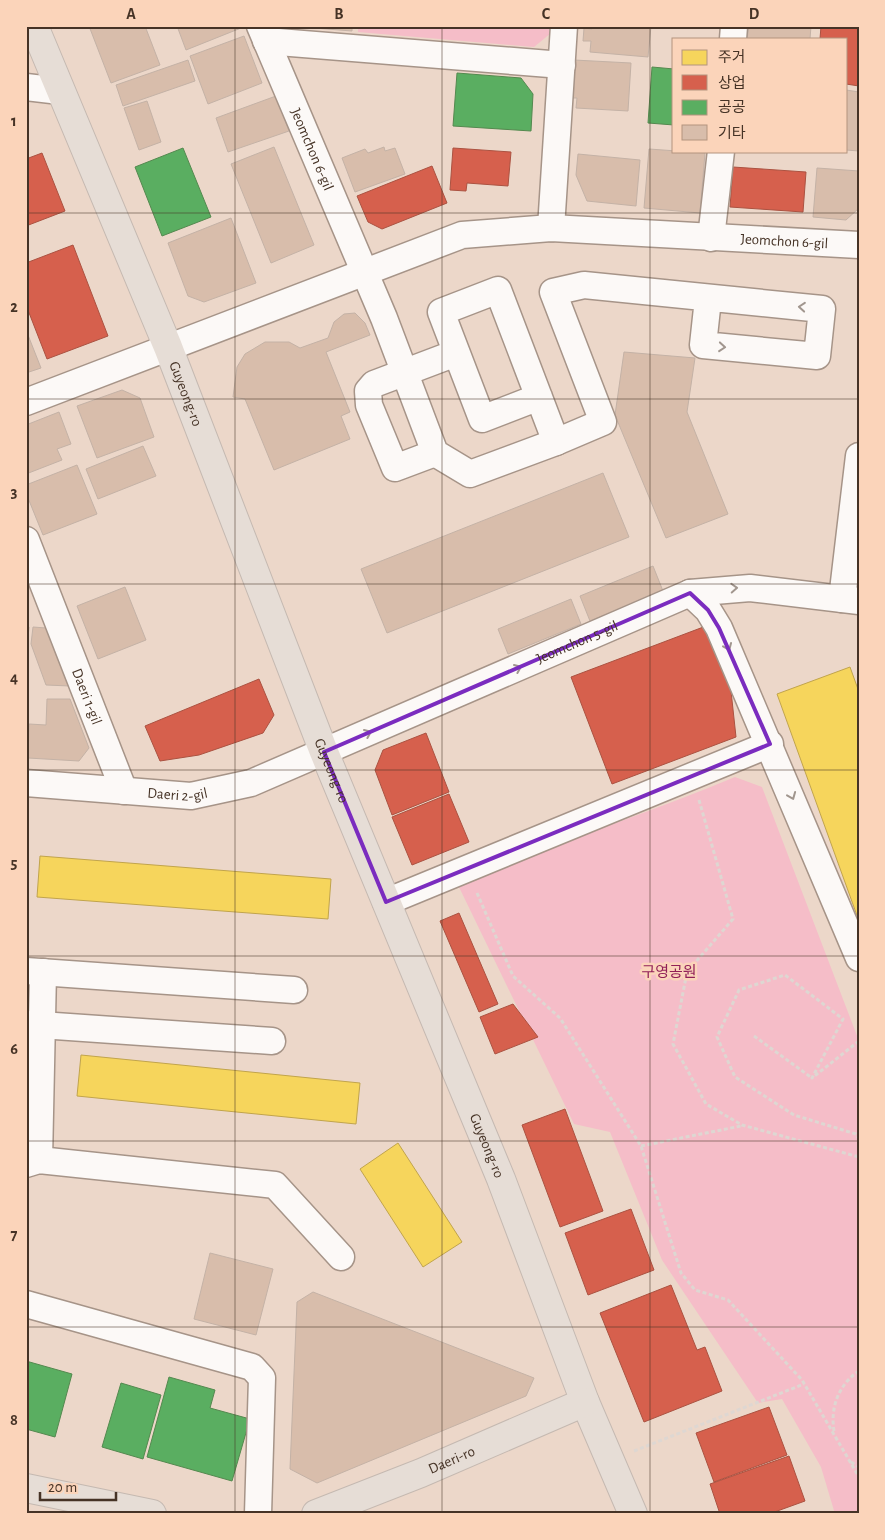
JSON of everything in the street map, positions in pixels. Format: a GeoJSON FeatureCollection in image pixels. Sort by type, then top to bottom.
{"type":"FeatureCollection","features":[{"type":"Feature","properties":{"kind":"main road","name":"Guyeong-ro"},"geometry":{"type":"LineString","coordinates":[[34,26],[168,347],[324,752],[501,1179],[585,1402],[632,1514]]}},
{"type":"Feature","properties":{"kind":"main road","name":"Daeri-ro"},"geometry":{"type":"LineString","coordinates":[[316,1514],[421,1473],[585,1402]]}},
{"type":"Feature","properties":{"kind":"main road"},"geometry":{"type":"LineString","coordinates":[[26,1488],[152,1514]]}},
{"type":"Feature","properties":{"kind":"street"},"geometry":{"type":"LineString","coordinates":[[551,228],[564,26]]}},
{"type":"Feature","properties":{"kind":"street"},"geometry":{"type":"LineString","coordinates":[[263,33],[562,65]]}},
{"type":"Feature","properties":{"kind":"street","name":"Jeomchon 6-gil"},"geometry":{"type":"LineString","coordinates":[[263,33],[364,271]]}},
{"type":"Feature","properties":{"kind":"street"},"geometry":{"type":"LineString","coordinates":[[26,88],[60,91]]}},
{"type":"Feature","properties":{"kind":"street"},"geometry":{"type":"LineString","coordinates":[[711,238],[721,152]]}},
{"type":"Feature","properties":{"kind":"street","name":"Jeomchon 6-gil"},"geometry":{"type":"LineString","coordinates":[[168,347],[462,235],[551,228],[859,246]]}},
{"type":"Feature","properties":{"kind":"street"},"geometry":{"type":"LineString","coordinates":[[364,271],[406,373],[435,453],[470,474],[556,442],[603,422],[553,292],[584,285],[708,299]]}},
{"type":"Feature","properties":{"kind":"street"},"geometry":{"type":"LineString","coordinates":[[539,397],[482,419],[441,312],[498,290],[539,397],[556,442]]}},
{"type":"Feature","properties":{"kind":"street"},"geometry":{"type":"LineString","coordinates":[[26,402],[168,347]]}},
{"type":"Feature","properties":{"kind":"street"},"geometry":{"type":"LineString","coordinates":[[435,453],[395,468],[369,405],[368,391],[374,384],[456,353]]}},
{"type":"Feature","properties":{"kind":"street","name":"Jeomchon 5-gil"},"geometry":{"type":"LineString","coordinates":[[324,752],[690,594],[750,588],[851,600],[859,456]]}},
{"type":"Feature","properties":{"kind":"street","name":"Daeri 1-gil"},"geometry":{"type":"LineString","coordinates":[[26,540],[38,599],[124,791]]}},
{"type":"Feature","properties":{"kind":"street"},"geometry":{"type":"LineString","coordinates":[[690,594],[708,610],[719,628],[770,744],[859,958]]}},
{"type":"Feature","properties":{"kind":"street"},"geometry":{"type":"LineString","coordinates":[[386,902],[770,744]]}},
{"type":"Feature","properties":{"kind":"street","name":"Daeri 2-gil"},"geometry":{"type":"LineString","coordinates":[[26,783],[192,796],[250,783],[324,752]]}},
{"type":"Feature","properties":{"kind":"street"},"geometry":{"type":"LineString","coordinates":[[294,990],[35,971],[33,1162],[275,1185],[341,1257]]}},
{"type":"Feature","properties":{"kind":"street"},"geometry":{"type":"LineString","coordinates":[[33,1025],[272,1041]]}},
{"type":"Feature","properties":{"kind":"street"},"geometry":{"type":"LineString","coordinates":[[26,1304],[252,1367],[262,1378],[258,1514]]}},
{"type":"Feature","properties":{"kind":"path"},"geometry":{"type":"LineString","coordinates":[[692,775],[734,919],[687,972],[673,1044],[706,1104],[742,1125],[859,1157]]}},
{"type":"Feature","properties":{"kind":"path"},"geometry":{"type":"LineString","coordinates":[[467,868],[513,976],[560,1018],[641,1146],[681,1273],[695,1290],[728,1300],[804,1384],[836,1437]]}},
{"type":"Feature","properties":{"kind":"path"},"geometry":{"type":"LineString","coordinates":[[812,1078],[843,1018],[785,975],[739,990],[717,1037],[735,1077],[794,1115],[856,1134],[859,1139]]}},
{"type":"Feature","properties":{"kind":"path"},"geometry":{"type":"LineString","coordinates":[[754,1036],[812,1078]]}},
{"type":"Feature","properties":{"kind":"path"},"geometry":{"type":"LineString","coordinates":[[812,1078],[859,1042]]}},
{"type":"Feature","properties":{"kind":"path"},"geometry":{"type":"LineString","coordinates":[[641,1146],[742,1125]]}},
{"type":"Feature","properties":{"kind":"path"},"geometry":{"type":"LineString","coordinates":[[859,1371],[850,1377],[839,1392],[833,1410],[833,1429],[839,1446],[859,1477]]}},
{"type":"Feature","properties":{"kind":"path"},"geometry":{"type":"LineString","coordinates":[[610,1460],[804,1384]]}},
{"type":"Feature","properties":{"kind":"path"},"geometry":{"type":"LineString","coordinates":[[850,1462],[859,1467]]}},
{"type":"Feature","properties":{"kind":"highlighted area"},"geometry":{"type":"Polygon","coordinates":[[[690,593],[708,610],[719,628],[770,744],[386,902],[324,752],[690,593]]]}},
{"type":"Feature","properties":{"kind":"green space"},"geometry":{"type":"Polygon","coordinates":[[[358,26],[552,26],[551,33],[534,47],[358,32],[358,26]]]}},
{"type":"Feature","properties":{"kind":"green space","name":"구영공원"},"geometry":{"type":"Polygon","coordinates":[[[735,777],[762,787],[859,1041],[859,1514],[835,1514],[821,1467],[782,1399],[758,1403],[662,1260],[610,1132],[574,1124],[458,885],[492,870],[735,777]]]}},
{"type":"Feature","properties":{"kind":"building: 주거"},"geometry":{"type":"Polygon","coordinates":[[[850,667],[859,692],[859,921],[777,694],[850,667]]]}},
{"type":"Feature","properties":{"kind":"building: 주거"},"geometry":{"type":"Polygon","coordinates":[[[40,856],[331,879],[328,919],[37,897],[40,856]]]}},
{"type":"Feature","properties":{"kind":"building: 주거"},"geometry":{"type":"Polygon","coordinates":[[[81,1055],[360,1083],[356,1124],[77,1096],[81,1055]]]}},
{"type":"Feature","properties":{"kind":"building: 주거"},"geometry":{"type":"Polygon","coordinates":[[[398,1143],[462,1242],[423,1267],[360,1169],[398,1143]]]}},
{"type":"Feature","properties":{"kind":"building: 상업"},"geometry":{"type":"Polygon","coordinates":[[[821,26],[859,26],[859,86],[848,84],[848,38],[820,38],[821,26]]]}},
{"type":"Feature","properties":{"kind":"building: 상업"},"geometry":{"type":"Polygon","coordinates":[[[453,148],[511,152],[508,186],[467,183],[466,191],[450,190],[453,148]]]}},
{"type":"Feature","properties":{"kind":"building: 상업"},"geometry":{"type":"Polygon","coordinates":[[[42,153],[65,211],[26,226],[26,159],[42,153]]]}},
{"type":"Feature","properties":{"kind":"building: 상업"},"geometry":{"type":"Polygon","coordinates":[[[432,166],[447,203],[382,229],[368,222],[357,196],[432,166]]]}},
{"type":"Feature","properties":{"kind":"building: 상업"},"geometry":{"type":"Polygon","coordinates":[[[733,167],[806,172],[803,212],[730,207],[733,167]]]}},
{"type":"Feature","properties":{"kind":"building: 상업"},"geometry":{"type":"Polygon","coordinates":[[[73,245],[108,336],[47,359],[26,305],[26,263],[73,245]]]}},
{"type":"Feature","properties":{"kind":"building: 상업"},"geometry":{"type":"Polygon","coordinates":[[[706,626],[731,691],[736,737],[612,784],[571,677],[706,626]]]}},
{"type":"Feature","properties":{"kind":"building: 상업"},"geometry":{"type":"Polygon","coordinates":[[[259,679],[274,715],[263,733],[199,755],[160,761],[145,726],[259,679]]]}},
{"type":"Feature","properties":{"kind":"building: 상업"},"geometry":{"type":"Polygon","coordinates":[[[426,733],[449,792],[392,815],[375,770],[383,750],[426,733]]]}},
{"type":"Feature","properties":{"kind":"building: 상업"},"geometry":{"type":"Polygon","coordinates":[[[449,794],[469,842],[412,865],[392,817],[449,794]]]}},
{"type":"Feature","properties":{"kind":"building: 상업"},"geometry":{"type":"Polygon","coordinates":[[[459,913],[498,1004],[479,1012],[440,921],[459,913]]]}},
{"type":"Feature","properties":{"kind":"building: 상업"},"geometry":{"type":"Polygon","coordinates":[[[513,1004],[538,1037],[495,1054],[480,1017],[513,1004]]]}},
{"type":"Feature","properties":{"kind":"building: 상업"},"geometry":{"type":"Polygon","coordinates":[[[565,1109],[603,1211],[560,1227],[522,1125],[565,1109]]]}},
{"type":"Feature","properties":{"kind":"building: 상업"},"geometry":{"type":"Polygon","coordinates":[[[631,1209],[654,1270],[588,1295],[565,1233],[631,1209]]]}},
{"type":"Feature","properties":{"kind":"building: 상업"},"geometry":{"type":"Polygon","coordinates":[[[671,1285],[697,1350],[705,1347],[722,1391],[644,1422],[600,1313],[671,1285]]]}},
{"type":"Feature","properties":{"kind":"building: 상업"},"geometry":{"type":"Polygon","coordinates":[[[769,1407],[787,1455],[714,1482],[696,1433],[769,1407]]]}},
{"type":"Feature","properties":{"kind":"building: 상업"},"geometry":{"type":"Polygon","coordinates":[[[789,1456],[805,1501],[769,1514],[720,1514],[710,1484],[789,1456]]]}},
{"type":"Feature","properties":{"kind":"building: 공공"},"geometry":{"type":"Polygon","coordinates":[[[652,67],[672,69],[672,125],[648,123],[652,67]]]}},
{"type":"Feature","properties":{"kind":"building: 공공"},"geometry":{"type":"Polygon","coordinates":[[[457,73],[521,78],[533,94],[531,131],[453,126],[457,73]]]}},
{"type":"Feature","properties":{"kind":"building: 공공"},"geometry":{"type":"Polygon","coordinates":[[[183,148],[211,217],[162,236],[135,167],[183,148]]]}},
{"type":"Feature","properties":{"kind":"building: 공공"},"geometry":{"type":"Polygon","coordinates":[[[26,1361],[72,1374],[55,1437],[26,1429],[26,1361]]]}},
{"type":"Feature","properties":{"kind":"building: 공공"},"geometry":{"type":"Polygon","coordinates":[[[169,1377],[215,1390],[210,1408],[250,1419],[232,1481],[147,1457],[169,1377]]]}},
{"type":"Feature","properties":{"kind":"building: 공공"},"geometry":{"type":"Polygon","coordinates":[[[121,1383],[161,1395],[143,1459],[102,1447],[121,1383]]]}},
{"type":"Feature","properties":{"kind":"building: 기타"},"geometry":{"type":"Polygon","coordinates":[[[89,26],[145,26],[160,65],[111,83],[89,26]]]}},
{"type":"Feature","properties":{"kind":"building: 기타"},"geometry":{"type":"Polygon","coordinates":[[[177,26],[240,26],[241,28],[186,50],[177,26]]]}},
{"type":"Feature","properties":{"kind":"building: 기타"},"geometry":{"type":"Polygon","coordinates":[[[289,26],[352,26],[352,31],[289,26]]]}},
{"type":"Feature","properties":{"kind":"building: 기타"},"geometry":{"type":"Polygon","coordinates":[[[592,26],[651,26],[648,57],[590,52],[591,41],[583,41],[584,28],[592,29],[592,26]]]}},
{"type":"Feature","properties":{"kind":"building: 기타"},"geometry":{"type":"Polygon","coordinates":[[[749,26],[811,26],[810,38],[747,38],[749,26]]]}},
{"type":"Feature","properties":{"kind":"building: 기타"},"geometry":{"type":"Polygon","coordinates":[[[244,36],[262,83],[208,104],[190,56],[244,36]]]}},
{"type":"Feature","properties":{"kind":"building: 기타"},"geometry":{"type":"Polygon","coordinates":[[[188,60],[195,81],[123,106],[116,85],[188,60]]]}},
{"type":"Feature","properties":{"kind":"building: 기타"},"geometry":{"type":"Polygon","coordinates":[[[574,60],[631,63],[628,111],[576,108],[577,98],[572,98],[574,60]]]}},
{"type":"Feature","properties":{"kind":"building: 기타"},"geometry":{"type":"Polygon","coordinates":[[[848,90],[859,92],[859,151],[848,150],[848,90]]]}},
{"type":"Feature","properties":{"kind":"building: 기타"},"geometry":{"type":"Polygon","coordinates":[[[276,96],[289,131],[228,152],[216,118],[276,96]]]}},
{"type":"Feature","properties":{"kind":"building: 기타"},"geometry":{"type":"Polygon","coordinates":[[[147,101],[161,142],[139,150],[124,108],[147,101]]]}},
{"type":"Feature","properties":{"kind":"building: 기타"},"geometry":{"type":"Polygon","coordinates":[[[274,147],[314,245],[271,263],[231,164],[274,147]]]}},
{"type":"Feature","properties":{"kind":"building: 기타"},"geometry":{"type":"Polygon","coordinates":[[[384,147],[385,151],[395,148],[405,174],[355,192],[342,158],[365,149],[368,153],[384,147]]]}},
{"type":"Feature","properties":{"kind":"building: 기타"},"geometry":{"type":"Polygon","coordinates":[[[649,149],[705,153],[700,213],[644,208],[649,149]]]}},
{"type":"Feature","properties":{"kind":"building: 기타"},"geometry":{"type":"Polygon","coordinates":[[[578,154],[640,160],[636,206],[587,201],[576,175],[578,154]]]}},
{"type":"Feature","properties":{"kind":"building: 기타"},"geometry":{"type":"Polygon","coordinates":[[[817,168],[859,171],[859,208],[846,220],[813,217],[817,168]]]}},
{"type":"Feature","properties":{"kind":"building: 기타"},"geometry":{"type":"Polygon","coordinates":[[[231,218],[256,283],[204,302],[188,296],[168,243],[231,218]]]}},
{"type":"Feature","properties":{"kind":"building: 기타"},"geometry":{"type":"Polygon","coordinates":[[[355,313],[365,323],[370,335],[326,352],[350,412],[341,416],[350,439],[274,470],[245,399],[233,397],[237,367],[245,354],[265,342],[289,342],[300,348],[328,338],[334,322],[344,314],[355,313]]]}},
{"type":"Feature","properties":{"kind":"building: 기타"},"geometry":{"type":"Polygon","coordinates":[[[26,330],[41,368],[26,373],[26,330]]]}},
{"type":"Feature","properties":{"kind":"building: 기타"},"geometry":{"type":"Polygon","coordinates":[[[624,352],[695,358],[687,412],[728,514],[666,538],[615,415],[624,352]]]}},
{"type":"Feature","properties":{"kind":"building: 기타"},"geometry":{"type":"Polygon","coordinates":[[[122,390],[140,398],[154,437],[97,458],[77,406],[122,390]]]}},
{"type":"Feature","properties":{"kind":"building: 기타"},"geometry":{"type":"Polygon","coordinates":[[[59,412],[71,444],[57,449],[62,460],[26,474],[26,425],[59,412]]]}},
{"type":"Feature","properties":{"kind":"building: 기타"},"geometry":{"type":"Polygon","coordinates":[[[143,446],[156,476],[98,499],[86,469],[143,446]]]}},
{"type":"Feature","properties":{"kind":"building: 기타"},"geometry":{"type":"Polygon","coordinates":[[[77,465],[97,514],[43,535],[26,493],[26,485],[77,465]]]}},
{"type":"Feature","properties":{"kind":"building: 기타"},"geometry":{"type":"Polygon","coordinates":[[[603,473],[629,537],[387,633],[361,569],[603,473]]]}},
{"type":"Feature","properties":{"kind":"building: 기타"},"geometry":{"type":"Polygon","coordinates":[[[653,566],[663,591],[590,621],[580,596],[653,566]]]}},
{"type":"Feature","properties":{"kind":"building: 기타"},"geometry":{"type":"Polygon","coordinates":[[[125,587],[146,640],[98,659],[77,606],[125,587]]]}},
{"type":"Feature","properties":{"kind":"building: 기타"},"geometry":{"type":"Polygon","coordinates":[[[571,599],[581,624],[508,654],[498,629],[571,599]]]}},
{"type":"Feature","properties":{"kind":"building: 기타"},"geometry":{"type":"Polygon","coordinates":[[[26,627],[29,627],[26,658],[26,627]]]}},
{"type":"Feature","properties":{"kind":"building: 기타"},"geometry":{"type":"Polygon","coordinates":[[[33,627],[46,628],[70,686],[46,685],[31,644],[33,627]]]}},
{"type":"Feature","properties":{"kind":"building: 기타"},"geometry":{"type":"Polygon","coordinates":[[[47,699],[70,699],[89,748],[79,761],[28,758],[29,724],[46,725],[47,699]]]}},
{"type":"Feature","properties":{"kind":"building: 기타"},"geometry":{"type":"Polygon","coordinates":[[[210,1253],[273,1269],[256,1335],[194,1319],[210,1253]]]}},
{"type":"Feature","properties":{"kind":"building: 기타"},"geometry":{"type":"Polygon","coordinates":[[[313,1292],[534,1378],[526,1396],[317,1483],[290,1469],[297,1302],[313,1292]]]}}]}
